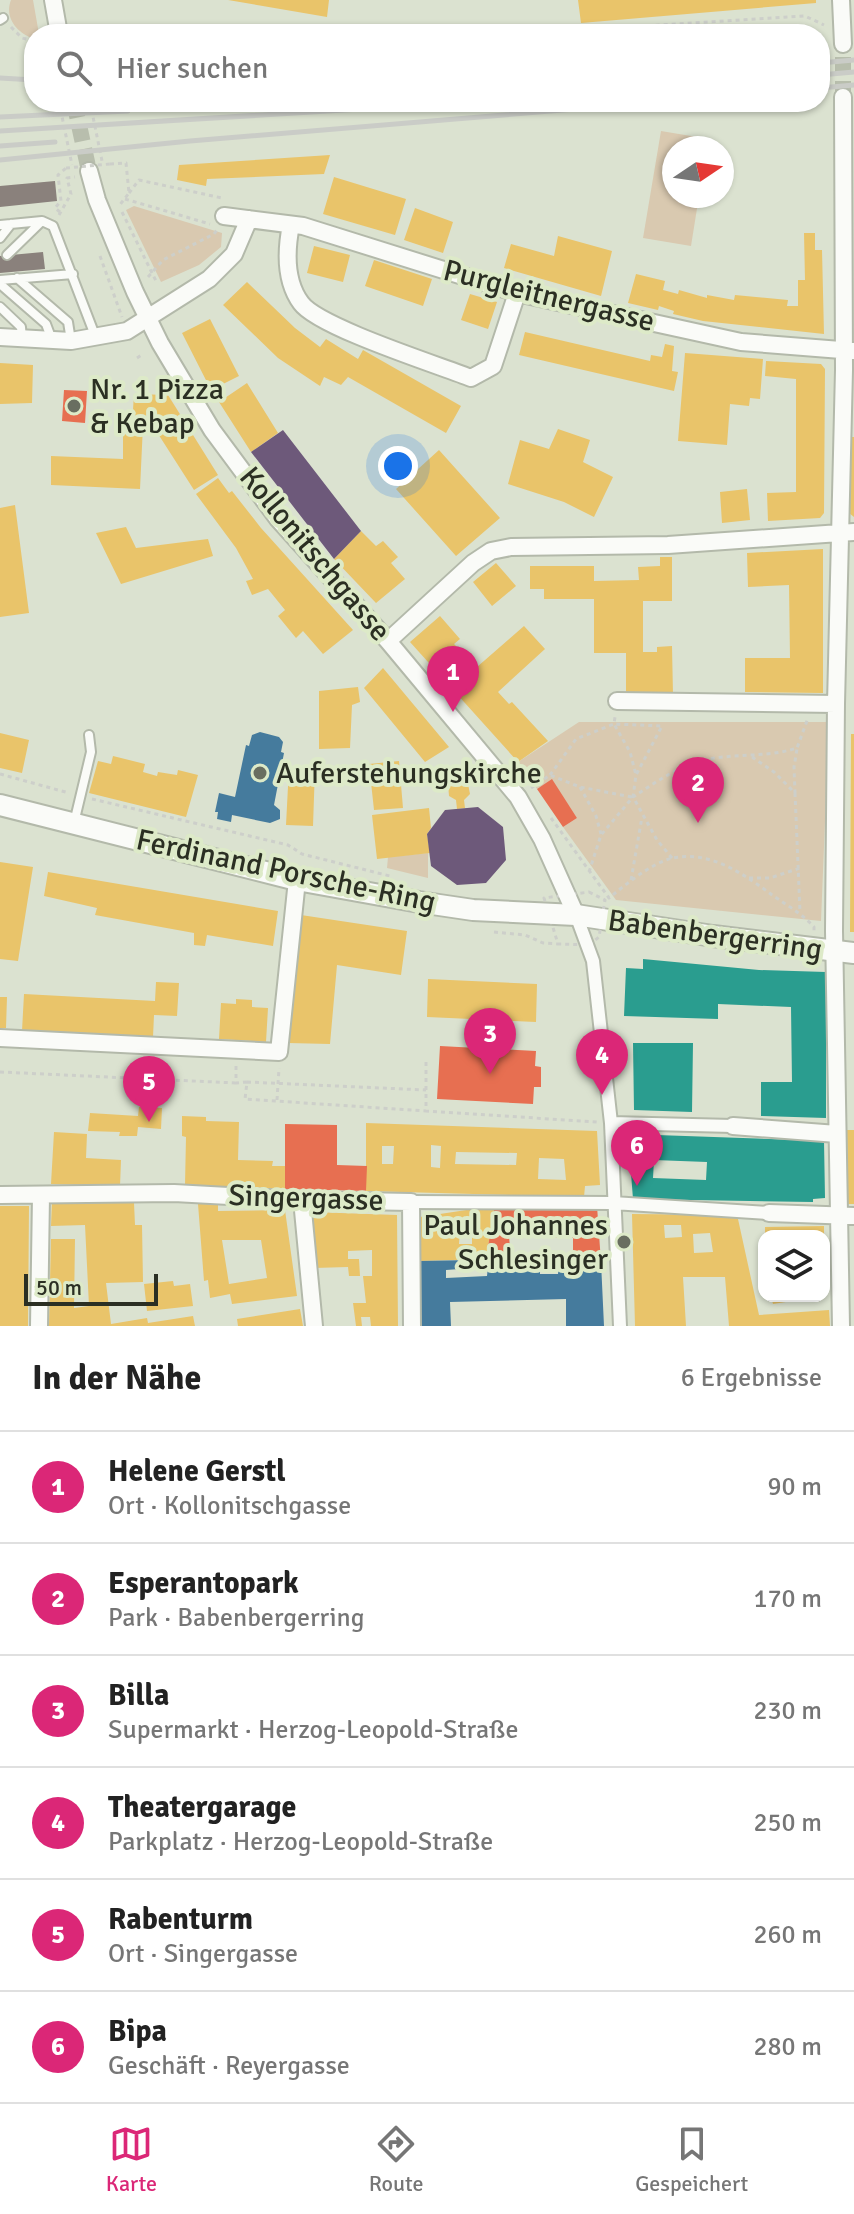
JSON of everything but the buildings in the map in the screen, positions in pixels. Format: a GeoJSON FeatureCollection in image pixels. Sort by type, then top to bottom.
{"type":"FeatureCollection","features":[{"type":"Feature","properties":{"kind":"street"},"geometry":{"type":"LineString","coordinates":[[53,0],[63,24]]}},
{"type":"Feature","properties":{"kind":"street"},"geometry":{"type":"LineString","coordinates":[[841,0],[843,39]]}},
{"type":"Feature","properties":{"kind":"street"},"geometry":{"type":"LineString","coordinates":[[841,1326],[847,1294],[846,1216],[837,1134],[845,952],[836,704],[848,532],[849,350],[843,97]]}},
{"type":"Feature","properties":{"kind":"street","name":"Kollonitschgasse"},"geometry":{"type":"LineString","coordinates":[[89,173],[97,200],[148,318],[212,430],[269,506],[388,641],[518,797],[542,839],[576,915]]}},
{"type":"Feature","properties":{"kind":"street","name":"Purgleitnergasse"},"geometry":{"type":"LineString","coordinates":[[224,216],[291,225],[517,293],[741,342],[849,350]]}},
{"type":"Feature","properties":{"kind":"street"},"geometry":{"type":"LineString","coordinates":[[0,337],[71,341],[127,331],[218,271],[234,254],[249,219]]}},
{"type":"Feature","properties":{"kind":"street"},"geometry":{"type":"LineString","coordinates":[[291,225],[287,261],[301,304],[320,319],[471,378],[493,366],[517,293]]}},
{"type":"Feature","properties":{"kind":"street"},"geometry":{"type":"LineString","coordinates":[[388,641],[473,563],[491,551],[511,547],[668,545],[848,532]]}},
{"type":"Feature","properties":{"kind":"street"},"geometry":{"type":"LineString","coordinates":[[617,701],[836,704]]}},
{"type":"Feature","properties":{"kind":"street","name":"Ferdinand Porsche-Ring"},"geometry":{"type":"LineString","coordinates":[[0,805],[297,880],[473,910],[576,915]]}},
{"type":"Feature","properties":{"kind":"street"},"geometry":{"type":"LineString","coordinates":[[0,1038],[279,1052],[297,880]]}},
{"type":"Feature","properties":{"kind":"street"},"geometry":{"type":"LineString","coordinates":[[576,915],[593,961],[611,1123],[620,1326]]}},
{"type":"Feature","properties":{"kind":"street","name":"Babenbergerring"},"geometry":{"type":"LineString","coordinates":[[576,915],[845,952]]}},
{"type":"Feature","properties":{"kind":"street"},"geometry":{"type":"LineString","coordinates":[[611,1123],[733,1126],[837,1134]]}},
{"type":"Feature","properties":{"kind":"street","name":"Singergasse"},"geometry":{"type":"LineString","coordinates":[[0,1195],[174,1193],[302,1200],[613,1203],[769,1213]]}},
{"type":"Feature","properties":{"kind":"street"},"geometry":{"type":"LineString","coordinates":[[39,1326],[41,1196]]}},
{"type":"Feature","properties":{"kind":"street"},"geometry":{"type":"LineString","coordinates":[[302,1200],[314,1326]]}},
{"type":"Feature","properties":{"kind":"street"},"geometry":{"type":"LineString","coordinates":[[411,1202],[412,1326]]}},
{"type":"Feature","properties":{"kind":"street"},"geometry":{"type":"LineString","coordinates":[[769,1213],[846,1216]]}},
{"type":"Feature","properties":{"kind":"lane"},"geometry":{"type":"LineString","coordinates":[[7,255],[42,221]]}},
{"type":"Feature","properties":{"kind":"lane"},"geometry":{"type":"LineString","coordinates":[[0,225],[42,221],[53,226],[97,338]]}},
{"type":"Feature","properties":{"kind":"lane"},"geometry":{"type":"LineString","coordinates":[[0,238],[11,224]]}},
{"type":"Feature","properties":{"kind":"lane"},"geometry":{"type":"LineString","coordinates":[[0,282],[73,274]]}},
{"type":"Feature","properties":{"kind":"lane"},"geometry":{"type":"LineString","coordinates":[[17,278],[68,322],[71,341]]}},
{"type":"Feature","properties":{"kind":"lane"},"geometry":{"type":"LineString","coordinates":[[0,282],[46,324],[52,341]]}},
{"type":"Feature","properties":{"kind":"lane"},"geometry":{"type":"LineString","coordinates":[[0,307],[21,327],[22,339]]}},
{"type":"Feature","properties":{"kind":"lane"},"geometry":{"type":"LineString","coordinates":[[74,824],[91,752],[89,735]]}},
{"type":"Feature","properties":{"kind":"path"},"geometry":{"type":"LineString","coordinates":[[675,24],[805,16],[818,24]]}},
{"type":"Feature","properties":{"kind":"path"},"geometry":{"type":"LineString","coordinates":[[2,19],[24,38]]}},
{"type":"Feature","properties":{"kind":"path"},"geometry":{"type":"LineString","coordinates":[[830,31],[843,39]]}},
{"type":"Feature","properties":{"kind":"path"},"geometry":{"type":"LineString","coordinates":[[90,112],[89,173],[67,178],[71,194],[62,210],[55,208],[61,201],[58,175],[66,168],[110,164],[126,163],[129,193]]}},
{"type":"Feature","properties":{"kind":"path"},"geometry":{"type":"LineString","coordinates":[[119,206],[139,180],[228,199],[224,216]]}},
{"type":"Feature","properties":{"kind":"path"},"geometry":{"type":"LineString","coordinates":[[114,197],[156,281]]}},
{"type":"Feature","properties":{"kind":"path"},"geometry":{"type":"LineString","coordinates":[[125,199],[218,227],[214,234],[163,260],[148,277]]}},
{"type":"Feature","properties":{"kind":"path"},"geometry":{"type":"LineString","coordinates":[[137,358],[143,354]]}},
{"type":"Feature","properties":{"kind":"path"},"geometry":{"type":"LineString","coordinates":[[617,701],[614,724],[630,752],[636,775]]}},
{"type":"Feature","properties":{"kind":"path"},"geometry":{"type":"LineString","coordinates":[[800,912],[794,767],[797,748],[807,725],[809,704]]}},
{"type":"Feature","properties":{"kind":"path"},"geometry":{"type":"LineString","coordinates":[[518,797],[550,775],[576,739],[614,724],[662,726],[636,775],[633,797],[642,817],[672,858]]}},
{"type":"Feature","properties":{"kind":"path"},"geometry":{"type":"LineString","coordinates":[[589,872],[601,835],[633,797],[667,774],[706,760],[777,754],[797,748]]}},
{"type":"Feature","properties":{"kind":"path"},"geometry":{"type":"LineString","coordinates":[[752,757],[774,772],[795,793]]}},
{"type":"Feature","properties":{"kind":"path"},"geometry":{"type":"LineString","coordinates":[[0,774],[79,796],[288,845],[302,854],[395,877]]}},
{"type":"Feature","properties":{"kind":"path"},"geometry":{"type":"LineString","coordinates":[[550,775],[580,787],[633,797]]}},
{"type":"Feature","properties":{"kind":"path"},"geometry":{"type":"LineString","coordinates":[[580,787],[596,816],[601,835]]}},
{"type":"Feature","properties":{"kind":"path"},"geometry":{"type":"LineString","coordinates":[[547,812],[609,898],[631,880],[672,858],[719,862],[800,912],[814,927],[813,949]]}},
{"type":"Feature","properties":{"kind":"path"},"geometry":{"type":"LineString","coordinates":[[631,880],[642,817]]}},
{"type":"Feature","properties":{"kind":"path"},"geometry":{"type":"LineString","coordinates":[[749,878],[770,878],[800,868]]}},
{"type":"Feature","properties":{"kind":"path"},"geometry":{"type":"LineString","coordinates":[[575,894],[589,892],[605,900],[604,908]]}},
{"type":"Feature","properties":{"kind":"path"},"geometry":{"type":"LineString","coordinates":[[552,925],[558,944],[573,945]]}},
{"type":"Feature","properties":{"kind":"path"},"geometry":{"type":"LineString","coordinates":[[235,1050],[236,1083]]}},
{"type":"Feature","properties":{"kind":"path"},"geometry":{"type":"LineString","coordinates":[[277,1101],[279,1052]]}},
{"type":"Feature","properties":{"kind":"path"},"geometry":{"type":"LineString","coordinates":[[426,1062],[426,1111]]}},
{"type":"Feature","properties":{"kind":"path"},"geometry":{"type":"LineString","coordinates":[[0,1072],[426,1090]]}},
{"type":"Feature","properties":{"kind":"path"},"geometry":{"type":"LineString","coordinates":[[247,1082],[245,1099],[611,1123]]}},
{"type":"Feature","properties":{"kind":"shaded area"},"geometry":{"type":"Polygon","coordinates":[[[11,0],[33,0],[37,24],[24,24],[22,33],[11,19],[11,0]]]}},
{"type":"Feature","properties":{"kind":"shaded area"},"geometry":{"type":"Polygon","coordinates":[[[661,131],[691,136],[662,136],[662,208],[697,208],[691,246],[643,238],[661,131]]]}},
{"type":"Feature","properties":{"kind":"shaded area"},"geometry":{"type":"Polygon","coordinates":[[[134,206],[222,233],[221,247],[199,265],[161,282],[126,210],[134,206]]]}},
{"type":"Feature","properties":{"kind":"shaded area"},"geometry":{"type":"Polygon","coordinates":[[[579,722],[829,722],[821,921],[616,900],[563,827],[577,818],[552,780],[537,789],[518,762],[579,722]]]}},
{"type":"Feature","properties":{"kind":"shaded area"},"geometry":{"type":"Polygon","coordinates":[[[428,853],[428,878],[387,868],[388,857],[428,853]]]}},
{"type":"Feature","properties":{"kind":"tunnel"},"geometry":{"type":"LineString","coordinates":[[843,44],[843,97]]}},
{"type":"Feature","properties":{"kind":"tunnel"},"geometry":{"type":"LineString","coordinates":[[76,112],[89,171]]}},
{"type":"Feature","properties":{"kind":"railway"},"geometry":{"type":"LineString","coordinates":[[830,62],[854,60]]}},
{"type":"Feature","properties":{"kind":"railway"},"geometry":{"type":"LineString","coordinates":[[830,74],[854,72]]}},
{"type":"Feature","properties":{"kind":"railway"},"geometry":{"type":"LineString","coordinates":[[0,78],[24,79]]}},
{"type":"Feature","properties":{"kind":"railway"},"geometry":{"type":"LineString","coordinates":[[830,87],[854,85]]}},
{"type":"Feature","properties":{"kind":"railway"},"geometry":{"type":"LineString","coordinates":[[0,117],[107,112]]}},
{"type":"Feature","properties":{"kind":"railway"},"geometry":{"type":"LineString","coordinates":[[0,131],[311,112]]}},
{"type":"Feature","properties":{"kind":"railway"},"geometry":{"type":"LineString","coordinates":[[0,160],[539,112]]}},
{"type":"Feature","properties":{"kind":"railway"},"geometry":{"type":"LineString","coordinates":[[0,146],[55,142]]}},
{"type":"Feature","properties":{"kind":"place","name":"Nr. 1 Pizza & Kebap"},"geometry":{"type":"Point","coordinates":[74,406]}},
{"type":"Feature","properties":{"kind":"place","name":"Helene Gerstl"},"geometry":{"type":"Point","coordinates":[453,712]}},
{"type":"Feature","properties":{"kind":"place","name":"Auferstehungskirche"},"geometry":{"type":"Point","coordinates":[260,773]}},
{"type":"Feature","properties":{"kind":"place","name":"Esperantopark"},"geometry":{"type":"Point","coordinates":[698,823]}},
{"type":"Feature","properties":{"kind":"place","name":"Billa"},"geometry":{"type":"Point","coordinates":[490,1074]}},
{"type":"Feature","properties":{"kind":"place","name":"Theatergarage"},"geometry":{"type":"Point","coordinates":[602,1095]}},
{"type":"Feature","properties":{"kind":"place","name":"Rabenturm"},"geometry":{"type":"Point","coordinates":[149,1122]}},
{"type":"Feature","properties":{"kind":"place","name":"Bipa"},"geometry":{"type":"Point","coordinates":[637,1186]}},
{"type":"Feature","properties":{"kind":"place","name":"Paul Johannes Schlesinger"},"geometry":{"type":"Point","coordinates":[624,1242]}}]}
